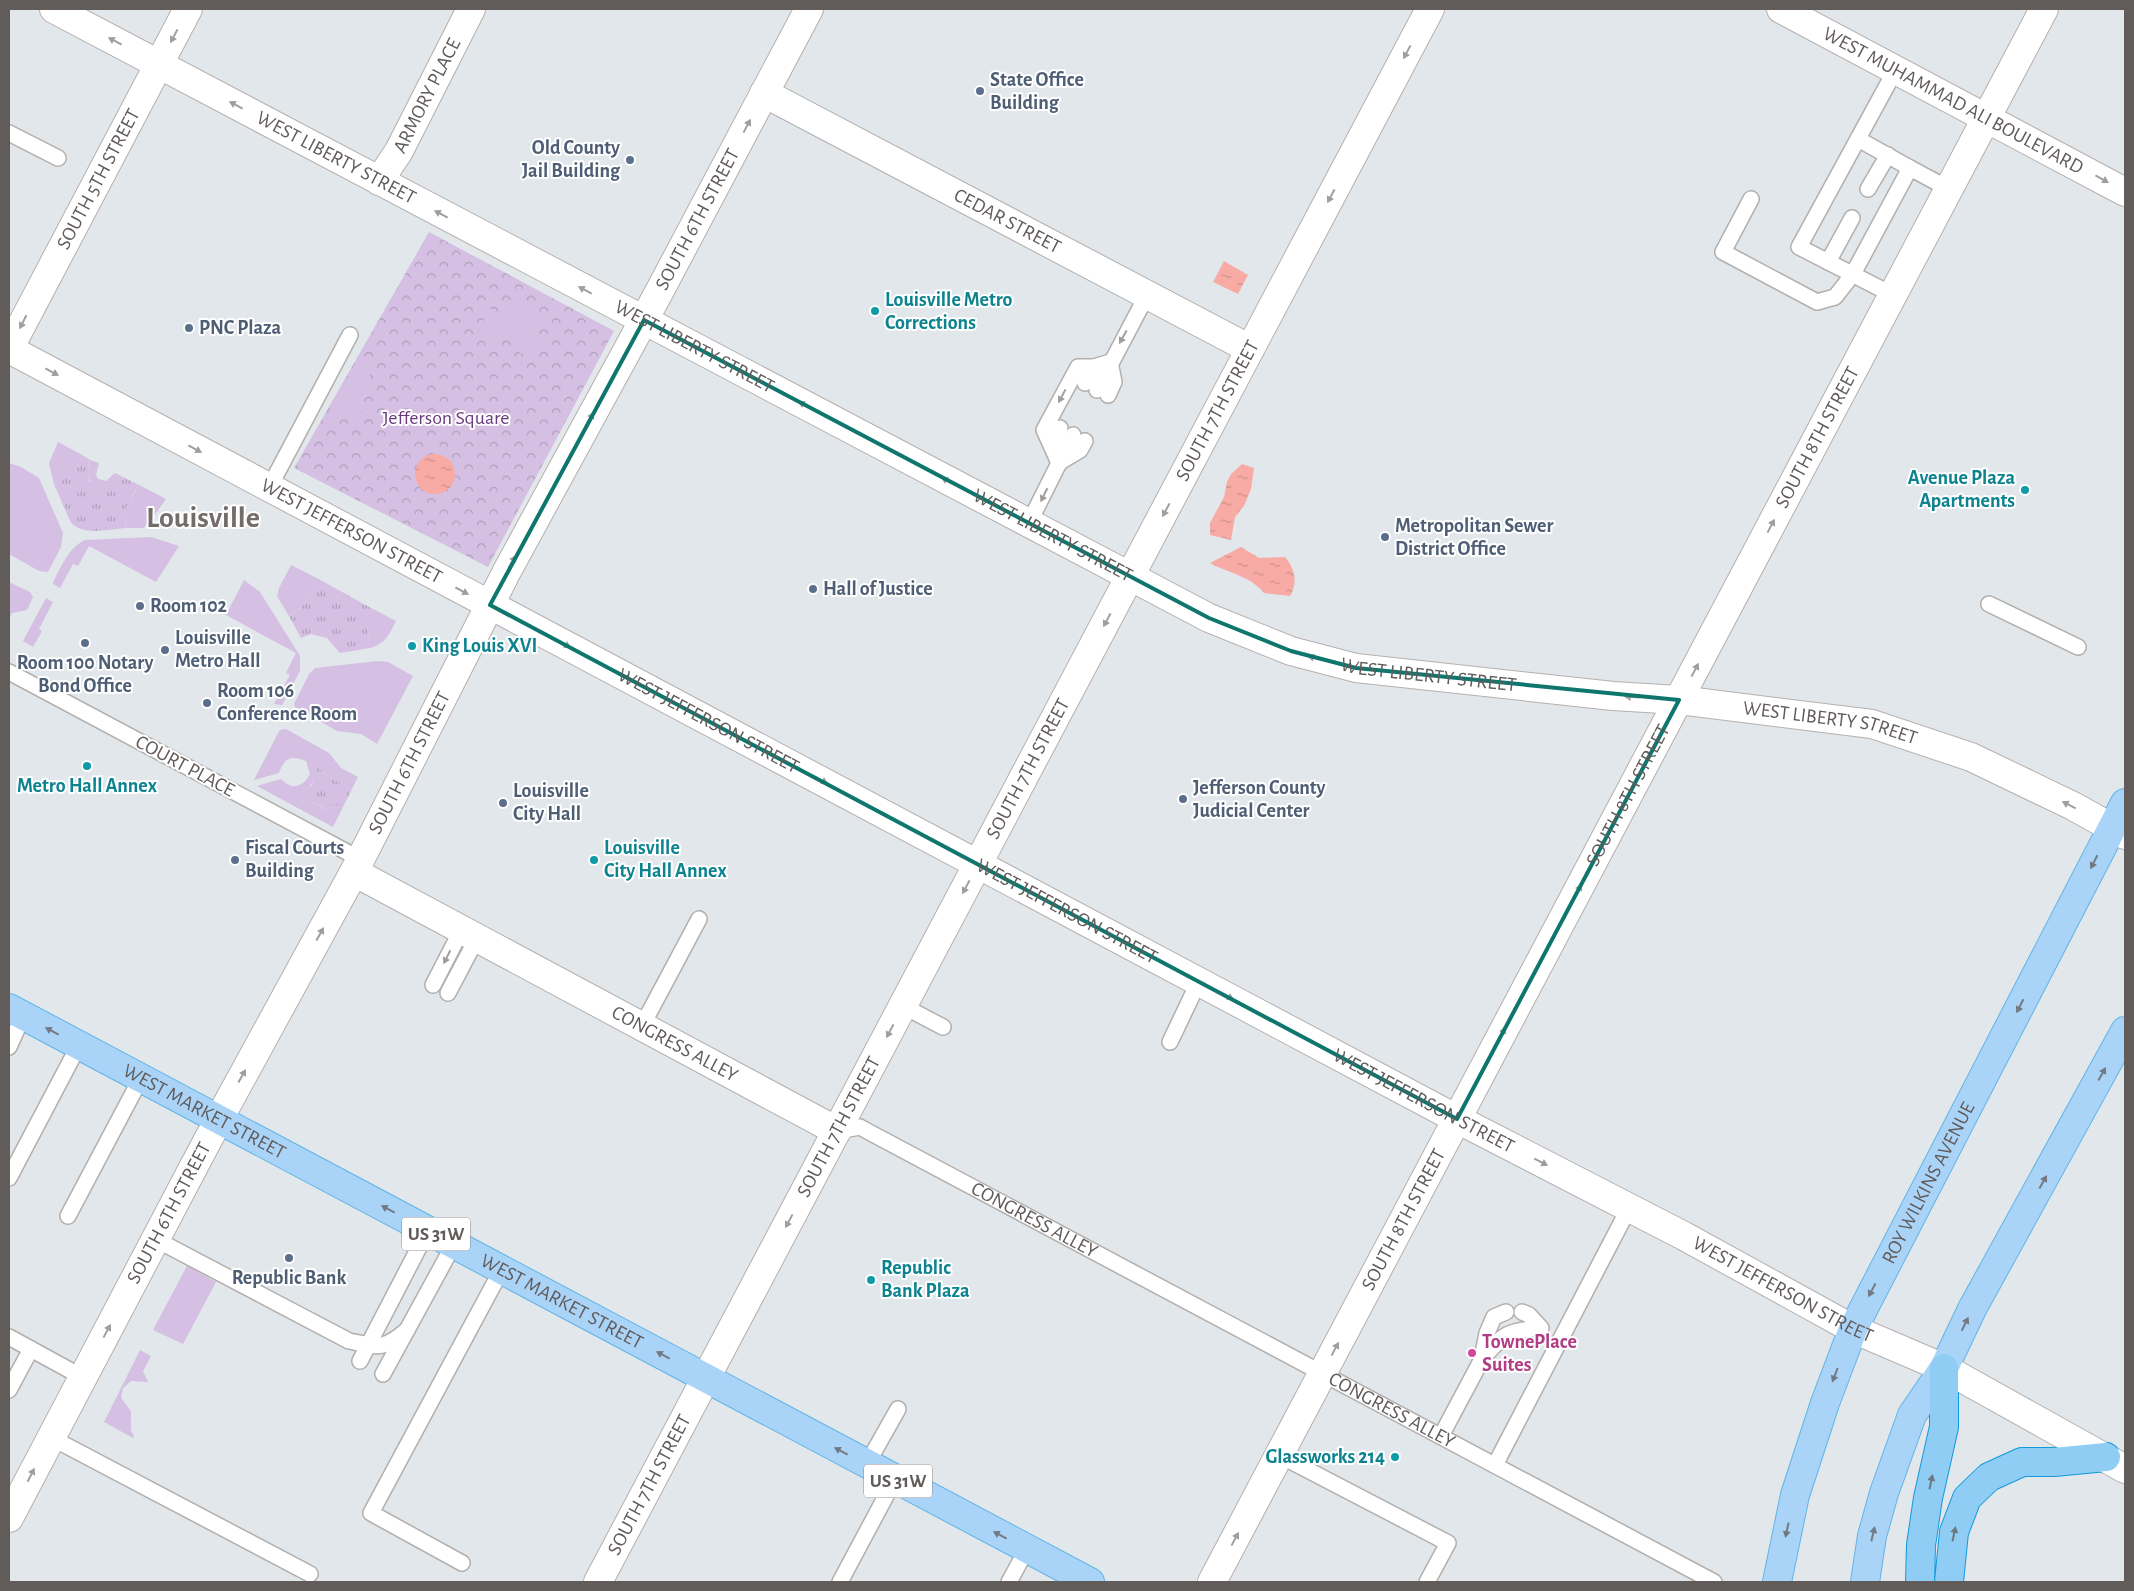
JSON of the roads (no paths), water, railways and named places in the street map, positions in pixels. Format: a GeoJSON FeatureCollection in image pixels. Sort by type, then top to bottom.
{"type":"FeatureCollection","features":[{"type":"Feature","properties":{"kind":"highway"},"geometry":{"type":"LineString","coordinates":[[1920,1582],[1922,1544],[1928,1498],[1944,1427],[1944,1368]]}},
{"type":"Feature","properties":{"kind":"highway"},"geometry":{"type":"LineString","coordinates":[[1949,1582],[1954,1532],[1967,1498],[1989,1477],[2022,1462],[2116,1463]]}},
{"type":"Feature","properties":{"kind":"main road","name":"ROY WILKINS AVENUE"},"geometry":{"type":"LineString","coordinates":[[1777,1582],[1795,1495],[1825,1402],[1853,1329],[2119,832],[2125,803]]}},
{"type":"Feature","properties":{"kind":"main road","name":"WEST MARKET STREET"},"geometry":{"type":"LineString","coordinates":[[16,1012],[1090,1582]]}},
{"type":"Feature","properties":{"kind":"main road"},"geometry":{"type":"LineString","coordinates":[[1865,1582],[1872,1536],[1897,1451],[1912,1415],[1944,1368],[1972,1309],[2125,1031]]}},
{"type":"Feature","properties":{"kind":"street","name":"WEST LIBERTY STREET"},"geometry":{"type":"LineString","coordinates":[[54,9],[1218,622],[1291,651],[1356,668],[1613,696],[1679,700],[1872,724],[1971,757],[2072,806],[2119,832]]}},
{"type":"Feature","properties":{"kind":"street","name":"SOUTH 5TH STREET"},"geometry":{"type":"LineString","coordinates":[[9,349],[188,9]]}},
{"type":"Feature","properties":{"kind":"street","name":"ARMORY PLACE"},"geometry":{"type":"LineString","coordinates":[[379,181],[399,151],[471,9]]}},
{"type":"Feature","properties":{"kind":"street","name":"SOUTH 6TH STREET"},"geometry":{"type":"LineString","coordinates":[[9,1518],[192,1168],[357,866],[490,605],[809,9]]}},
{"type":"Feature","properties":{"kind":"street","name":"SOUTH 7TH STREET"},"geometry":{"type":"LineString","coordinates":[[598,1582],[1430,9]]}},
{"type":"Feature","properties":{"kind":"street","name":"WEST MUHAMMAD ALI BOULEVARD"},"geometry":{"type":"LineString","coordinates":[[1781,9],[2125,192]]}},
{"type":"Feature","properties":{"kind":"street","name":"SOUTH 8TH STREET"},"geometry":{"type":"LineString","coordinates":[[1212,1582],[2044,9]]}},
{"type":"Feature","properties":{"kind":"street","name":"CEDAR STREET"},"geometry":{"type":"LineString","coordinates":[[764,93],[1250,350]]}},
{"type":"Feature","properties":{"kind":"street","name":"WEST JEFFERSON STREET"},"geometry":{"type":"LineString","coordinates":[[9,349],[1457,1119],[1629,1208],[1853,1329],[1944,1368],[2116,1463]]}},
{"type":"Feature","properties":{"kind":"street","name":"CONGRESS ALLEY"},"geometry":{"type":"LineString","coordinates":[[357,866],[470,934],[837,1131]]}},
{"type":"Feature","properties":{"kind":"lane"},"geometry":{"type":"LineString","coordinates":[[1893,295],[1799,246],[1896,69]]}},
{"type":"Feature","properties":{"kind":"lane"},"geometry":{"type":"LineString","coordinates":[[9,132],[58,158]]}},
{"type":"Feature","properties":{"kind":"lane"},"geometry":{"type":"LineString","coordinates":[[1858,139],[1949,189]]}},
{"type":"Feature","properties":{"kind":"lane"},"geometry":{"type":"LineString","coordinates":[[1868,190],[1888,155]]}},
{"type":"Feature","properties":{"kind":"lane"},"geometry":{"type":"LineString","coordinates":[[1751,199],[1723,252],[1817,302],[1835,297],[1853,274],[1910,168]]}},
{"type":"Feature","properties":{"kind":"lane"},"geometry":{"type":"LineString","coordinates":[[1828,262],[1852,218]]}},
{"type":"Feature","properties":{"kind":"lane"},"geometry":{"type":"LineString","coordinates":[[1094,367],[1097,389],[1114,382],[1110,362],[1147,295]]}},
{"type":"Feature","properties":{"kind":"lane"},"geometry":{"type":"LineString","coordinates":[[269,488],[350,335]]}},
{"type":"Feature","properties":{"kind":"lane"},"geometry":{"type":"LineString","coordinates":[[1059,462],[1044,430],[1078,367],[1094,367],[1110,362]]}},
{"type":"Feature","properties":{"kind":"lane"},"geometry":{"type":"LineString","coordinates":[[1029,524],[1073,435]]}},
{"type":"Feature","properties":{"kind":"lane"},"geometry":{"type":"LineString","coordinates":[[1989,604],[2078,647]]}},
{"type":"Feature","properties":{"kind":"lane","name":"COURT PLACE"},"geometry":{"type":"LineString","coordinates":[[9,672],[357,866]]}},
{"type":"Feature","properties":{"kind":"lane"},"geometry":{"type":"LineString","coordinates":[[642,1026],[699,919]]}},
{"type":"Feature","properties":{"kind":"lane"},"geometry":{"type":"LineString","coordinates":[[433,985],[470,934]]}},
{"type":"Feature","properties":{"kind":"lane"},"geometry":{"type":"LineString","coordinates":[[448,993],[470,934]]}},
{"type":"Feature","properties":{"kind":"lane"},"geometry":{"type":"LineString","coordinates":[[1170,1042],[1199,981]]}},
{"type":"Feature","properties":{"kind":"lane"},"geometry":{"type":"LineString","coordinates":[[903,1006],[942,1027]]}},
{"type":"Feature","properties":{"kind":"lane"},"geometry":{"type":"LineString","coordinates":[[9,1047],[16,1012]]}},
{"type":"Feature","properties":{"kind":"lane"},"geometry":{"type":"LineString","coordinates":[[9,1178],[79,1045]]}},
{"type":"Feature","properties":{"kind":"lane"},"geometry":{"type":"LineString","coordinates":[[68,1216],[141,1078]]}},
{"type":"Feature","properties":{"kind":"lane","name":"CONGRESS ALLEY"},"geometry":{"type":"LineString","coordinates":[[837,1131],[860,1127],[1714,1582]]}},
{"type":"Feature","properties":{"kind":"lane"},"geometry":{"type":"LineString","coordinates":[[1495,1465],[1629,1208]]}},
{"type":"Feature","properties":{"kind":"lane"},"geometry":{"type":"LineString","coordinates":[[360,1361],[428,1230]]}},
{"type":"Feature","properties":{"kind":"lane"},"geometry":{"type":"LineString","coordinates":[[155,1239],[349,1341],[381,1347],[390,1344],[407,1330]]}},
{"type":"Feature","properties":{"kind":"lane"},"geometry":{"type":"LineString","coordinates":[[383,1374],[454,1244]]}},
{"type":"Feature","properties":{"kind":"lane"},"geometry":{"type":"LineString","coordinates":[[462,1563],[371,1513],[502,1270]]}},
{"type":"Feature","properties":{"kind":"lane"},"geometry":{"type":"LineString","coordinates":[[1482,1359],[1486,1333],[1494,1317],[1506,1312]]}},
{"type":"Feature","properties":{"kind":"lane"},"geometry":{"type":"LineString","coordinates":[[1522,1312],[1530,1315],[1541,1328],[1560,1339]]}},
{"type":"Feature","properties":{"kind":"lane"},"geometry":{"type":"LineString","coordinates":[[1441,1436],[1482,1359],[1501,1337],[1513,1331],[1541,1328]]}},
{"type":"Feature","properties":{"kind":"lane"},"geometry":{"type":"LineString","coordinates":[[9,1337],[82,1377]]}},
{"type":"Feature","properties":{"kind":"lane"},"geometry":{"type":"LineString","coordinates":[[9,1390],[31,1349]]}},
{"type":"Feature","properties":{"kind":"lane"},"geometry":{"type":"LineString","coordinates":[[867,1464],[898,1409]]}},
{"type":"Feature","properties":{"kind":"lane"},"geometry":{"type":"LineString","coordinates":[[50,1437],[310,1574]]}},
{"type":"Feature","properties":{"kind":"lane"},"geometry":{"type":"LineString","coordinates":[[1279,1455],[1448,1543],[1426,1582]]}},
{"type":"Feature","properties":{"kind":"lane"},"geometry":{"type":"LineString","coordinates":[[840,1582],[895,1479]]}},
{"type":"Feature","properties":{"kind":"lane"},"geometry":{"type":"LineString","coordinates":[[1009,1582],[1026,1549]]}},
{"type":"Feature","properties":{"kind":"water"},"geometry":{"type":"Polygon","coordinates":[[[1224,261],[1248,275],[1238,294],[1213,282],[1224,261]]]}},
{"type":"Feature","properties":{"kind":"water"},"geometry":{"type":"Polygon","coordinates":[[[439,454],[446,457],[452,463],[455,474],[454,482],[446,491],[439,494],[431,494],[424,491],[416,482],[415,470],[418,463],[427,455],[439,454]]]}},
{"type":"Feature","properties":{"kind":"water"},"geometry":{"type":"Polygon","coordinates":[[[1242,464],[1254,468],[1251,489],[1244,506],[1235,517],[1231,540],[1210,535],[1210,523],[1224,497],[1227,482],[1231,474],[1242,464]]]}},
{"type":"Feature","properties":{"kind":"water"},"geometry":{"type":"Polygon","coordinates":[[[1241,547],[1259,558],[1285,557],[1291,566],[1295,581],[1290,596],[1264,593],[1246,578],[1210,563],[1241,547]]]}},
{"type":"Feature","properties":{"kind":"place","name":"State Office Building"},"geometry":{"type":"Point","coordinates":[980,91]}},
{"type":"Feature","properties":{"kind":"place","name":"Old County Jail Building"},"geometry":{"type":"Point","coordinates":[630,160]}},
{"type":"Feature","properties":{"kind":"place","name":"Louisville Metro Corrections"},"geometry":{"type":"Point","coordinates":[875,311]}},
{"type":"Feature","properties":{"kind":"place","name":"PNC Plaza"},"geometry":{"type":"Point","coordinates":[189,328]}},
{"type":"Feature","properties":{"kind":"place","name":"Avenue Plaza Apartments"},"geometry":{"type":"Point","coordinates":[2025,490]}},
{"type":"Feature","properties":{"kind":"place","name":"Metropolitan Sewer District Office"},"geometry":{"type":"Point","coordinates":[1385,537]}},
{"type":"Feature","properties":{"kind":"place","name":"Hall of Justice"},"geometry":{"type":"Point","coordinates":[813,589]}},
{"type":"Feature","properties":{"kind":"place","name":"Room 102"},"geometry":{"type":"Point","coordinates":[140,606]}},
{"type":"Feature","properties":{"kind":"place","name":"Room 100 Notary Bond Office"},"geometry":{"type":"Point","coordinates":[85,643]}},
{"type":"Feature","properties":{"kind":"place","name":"King Louis XVI"},"geometry":{"type":"Point","coordinates":[412,646]}},
{"type":"Feature","properties":{"kind":"place","name":"Louisville Metro Hall"},"geometry":{"type":"Point","coordinates":[165,650]}},
{"type":"Feature","properties":{"kind":"place","name":"Room 106 Conference Room"},"geometry":{"type":"Point","coordinates":[207,703]}},
{"type":"Feature","properties":{"kind":"place","name":"Metro Hall Annex"},"geometry":{"type":"Point","coordinates":[87,766]}},
{"type":"Feature","properties":{"kind":"place","name":"Jefferson County Judicial Center"},"geometry":{"type":"Point","coordinates":[1183,799]}},
{"type":"Feature","properties":{"kind":"place","name":"Louisville City Hall"},"geometry":{"type":"Point","coordinates":[503,803]}},
{"type":"Feature","properties":{"kind":"place","name":"Fiscal Courts Building"},"geometry":{"type":"Point","coordinates":[235,860]}},
{"type":"Feature","properties":{"kind":"place","name":"Louisville City Hall Annex"},"geometry":{"type":"Point","coordinates":[594,860]}},
{"type":"Feature","properties":{"kind":"place","name":"Republic Bank"},"geometry":{"type":"Point","coordinates":[289,1258]}},
{"type":"Feature","properties":{"kind":"place","name":"Republic Bank Plaza"},"geometry":{"type":"Point","coordinates":[871,1280]}},
{"type":"Feature","properties":{"kind":"place","name":"TownePlace Suites"},"geometry":{"type":"Point","coordinates":[1472,1353]}},
{"type":"Feature","properties":{"kind":"place","name":"Glassworks 214"},"geometry":{"type":"Point","coordinates":[1395,1457]}},
{"type":"Feature","properties":{"kind":"district","name":"Louisville"},"geometry":{"type":"Point","coordinates":[203,518]}},
{"type":"Feature","properties":{"kind":"park label","name":"Jefferson Square"},"geometry":{"type":"Point","coordinates":[446,418]}}]}
